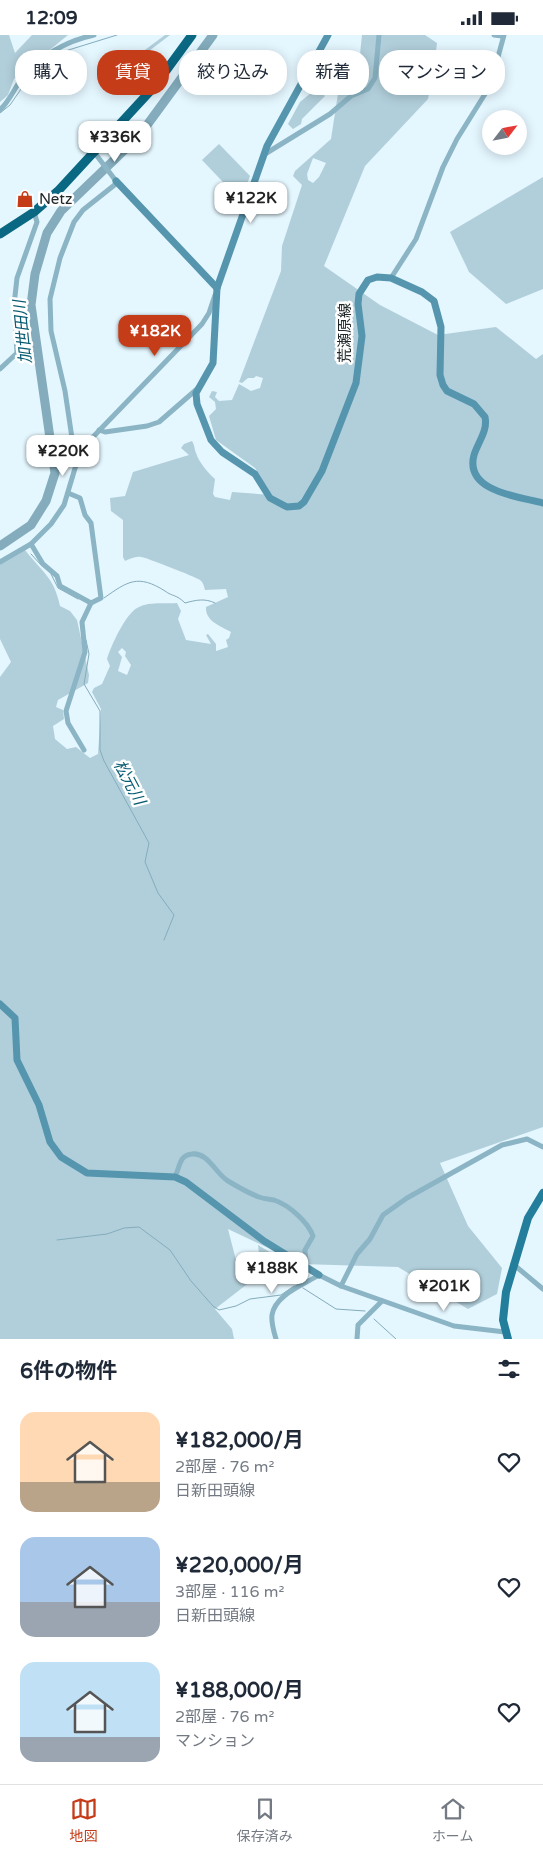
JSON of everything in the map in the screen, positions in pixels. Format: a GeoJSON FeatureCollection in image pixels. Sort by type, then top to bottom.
{"type":"FeatureCollection","features":[{"type":"Feature","properties":{"kind":"highway"},"geometry":{"type":"LineString","coordinates":[[0,234],[34,212],[96,154],[154,87],[192,35]]}},
{"type":"Feature","properties":{"kind":"main road"},"geometry":{"type":"LineString","coordinates":[[507,1335],[502,1308],[528,1218],[543,1193]]}},
{"type":"Feature","properties":{"kind":"street"},"geometry":{"type":"LineString","coordinates":[[0,110],[14,93],[23,77],[57,49],[69,41],[94,35]]}},
{"type":"Feature","properties":{"kind":"street"},"geometry":{"type":"LineString","coordinates":[[0,562],[30,544],[51,524],[64,505],[76,465],[84,449],[99,430],[202,323],[209,313],[265,154],[328,35]]}},
{"type":"Feature","properties":{"kind":"street"},"geometry":{"type":"LineString","coordinates":[[265,154],[330,114],[351,96],[368,89],[374,78],[379,35]]}},
{"type":"Feature","properties":{"kind":"street"},"geometry":{"type":"LineString","coordinates":[[391,279],[416,239],[443,167],[457,139],[490,86],[503,36],[494,35]]}},
{"type":"Feature","properties":{"kind":"street"},"geometry":{"type":"LineString","coordinates":[[96,154],[117,182],[217,288],[213,363],[197,389],[159,422],[147,426],[105,432],[99,430]]}},
{"type":"Feature","properties":{"kind":"street"},"geometry":{"type":"LineString","coordinates":[[76,465],[65,391],[51,331],[50,299],[60,257],[74,222],[83,210],[117,182]]}},
{"type":"Feature","properties":{"kind":"street"},"geometry":{"type":"LineString","coordinates":[[0,369],[17,353],[14,305],[16,287],[26,249],[37,222],[34,212]]}},
{"type":"Feature","properties":{"kind":"street","name":"荒瀬原線"},"geometry":{"type":"LineString","coordinates":[[197,389],[197,404],[211,440],[222,452],[255,474],[270,498],[287,507],[299,506],[304,502],[322,471],[356,383],[362,337],[358,305],[359,294],[368,280],[377,277],[391,279],[422,292],[434,301],[438,309],[441,327],[440,375],[443,385],[447,391],[474,404],[485,417],[484,431],[474,455],[478,474],[494,491],[509,497],[543,503]]}},
{"type":"Feature","properties":{"kind":"street"},"geometry":{"type":"LineString","coordinates":[[68,493],[80,498],[85,515],[91,523],[101,598],[91,603],[82,623],[85,653],[66,711],[68,723],[84,750]]}},
{"type":"Feature","properties":{"kind":"street"},"geometry":{"type":"LineString","coordinates":[[30,544],[43,563],[57,576],[60,586],[91,603]]}},
{"type":"Feature","properties":{"kind":"street"},"geometry":{"type":"LineString","coordinates":[[0,1004],[15,1018],[16,1061],[39,1105],[50,1143],[61,1157],[87,1173],[176,1177],[186,1182],[264,1241],[340,1286],[454,1326],[507,1335]]}},
{"type":"Feature","properties":{"kind":"street"},"geometry":{"type":"LineString","coordinates":[[340,1286],[357,1253],[370,1239],[384,1215],[407,1198],[502,1145],[527,1139],[543,1147]]}},
{"type":"Feature","properties":{"kind":"street"},"geometry":{"type":"LineString","coordinates":[[176,1177],[181,1160],[191,1154],[201,1155],[227,1180],[246,1192],[273,1200],[288,1208],[314,1236],[305,1250],[306,1267]]}},
{"type":"Feature","properties":{"kind":"street"},"geometry":{"type":"LineString","coordinates":[[514,1264],[543,1289]]}},
{"type":"Feature","properties":{"kind":"street"},"geometry":{"type":"LineString","coordinates":[[276,1339],[272,1317],[274,1309],[282,1297],[319,1275]]}},
{"type":"Feature","properties":{"kind":"street"},"geometry":{"type":"LineString","coordinates":[[358,1339],[358,1325],[382,1301]]}},
{"type":"Feature","properties":{"kind":"shaded area"},"geometry":{"type":"Polygon","coordinates":[[[0,35],[9,35],[15,53],[15,78],[8,95],[0,102],[0,35]]]}},
{"type":"Feature","properties":{"kind":"shaded area"},"geometry":{"type":"Polygon","coordinates":[[[32,35],[68,35],[50,50],[18,50],[32,35]]]}},
{"type":"Feature","properties":{"kind":"shaded area"},"geometry":{"type":"Polygon","coordinates":[[[165,35],[170,35],[150,50],[145,50],[165,35]]]}},
{"type":"Feature","properties":{"kind":"shaded area"},"geometry":{"type":"Polygon","coordinates":[[[362,35],[425,35],[437,43],[436,50],[379,50],[379,95],[429,95],[428,99],[365,166],[324,266],[380,305],[438,335],[496,327],[536,359],[543,354],[543,1127],[440,1163],[468,1226],[502,1268],[497,1294],[468,1309],[398,1267],[302,1264],[228,1229],[237,1264],[259,1275],[215,1309],[232,1329],[234,1339],[0,1339],[0,677],[11,662],[0,639],[0,564],[25,550],[51,581],[60,606],[70,611],[77,620],[89,675],[88,683],[58,700],[56,707],[63,710],[64,719],[53,726],[55,739],[67,749],[76,747],[90,758],[98,754],[101,709],[92,692],[94,688],[102,684],[110,666],[107,659],[112,647],[123,624],[132,612],[146,604],[177,603],[181,611],[178,619],[186,640],[211,644],[206,635],[208,634],[216,644],[216,651],[228,647],[226,640],[231,632],[218,625],[206,612],[206,607],[228,597],[226,589],[205,590],[200,580],[145,558],[137,557],[125,561],[123,557],[123,520],[111,511],[110,498],[125,496],[133,472],[189,455],[181,448],[184,444],[192,441],[199,460],[215,479],[213,494],[215,497],[230,500],[232,492],[272,495],[255,468],[216,440],[209,416],[216,409],[215,402],[209,397],[212,391],[217,392],[215,397],[219,401],[232,400],[239,384],[251,391],[260,388],[263,378],[256,376],[248,378],[242,383],[239,382],[281,271],[282,246],[302,185],[293,176],[295,171],[331,139],[338,95],[369,95],[369,50],[360,50],[362,35]],[[313,158],[307,174],[308,180],[313,183],[319,177],[326,163],[313,158]],[[122,648],[118,652],[122,657],[118,671],[127,675],[131,665],[125,656],[126,652],[122,648]]]}},
{"type":"Feature","properties":{"kind":"shaded area"},"geometry":{"type":"Polygon","coordinates":[[[308,95],[325,96],[302,119],[301,124],[293,129],[288,124],[300,102],[308,95]]]}},
{"type":"Feature","properties":{"kind":"shaded area"},"geometry":{"type":"Polygon","coordinates":[[[219,144],[250,176],[241,201],[202,160],[219,144]]]}},
{"type":"Feature","properties":{"kind":"shaded area"},"geometry":{"type":"Polygon","coordinates":[[[543,177],[543,289],[506,304],[469,272],[450,232],[543,177]]]}},
{"type":"Feature","properties":{"kind":"shaded area"},"geometry":{"type":"Polygon","coordinates":[[[258,1245],[301,1271],[278,1276],[261,1271],[258,1245]]]}},
{"type":"Feature","properties":{"kind":"waterway"},"geometry":{"type":"LineString","coordinates":[[0,113],[10,105],[28,79],[62,52],[117,35]]}},
{"type":"Feature","properties":{"kind":"waterway","name":"加世田川"},"geometry":{"type":"LineString","coordinates":[[0,546],[31,525],[46,501],[55,473],[31,305],[35,274],[47,233],[61,211],[139,136],[213,35]]}},
{"type":"Feature","properties":{"kind":"waterway","name":"松元川"},"geometry":{"type":"LineString","coordinates":[[31,554],[41,565]]}},
{"type":"Feature","properties":{"kind":"waterway","name":"松元川"},"geometry":{"type":"LineString","coordinates":[[51,574],[58,588],[78,599]]}},
{"type":"Feature","properties":{"kind":"waterway"},"geometry":{"type":"LineString","coordinates":[[104,598],[120,587],[140,581],[156,586],[185,603],[200,600],[208,600],[215,603]]}},
{"type":"Feature","properties":{"kind":"waterway","name":"松元川"},"geometry":{"type":"LineString","coordinates":[[86,640],[89,654],[84,684],[100,711],[100,750],[104,761],[149,843],[145,862],[158,893],[174,915],[164,940]]}},
{"type":"Feature","properties":{"kind":"waterway"},"geometry":{"type":"LineString","coordinates":[[57,1240],[107,1234],[124,1228],[139,1227],[170,1250],[191,1281],[213,1306],[219,1310],[236,1306],[250,1299],[281,1295],[294,1286]]}},
{"type":"Feature","properties":{"kind":"waterway"},"geometry":{"type":"LineString","coordinates":[[303,1288],[336,1309],[365,1311]]}},
{"type":"Feature","properties":{"kind":"waterway"},"geometry":{"type":"LineString","coordinates":[[374,1319],[396,1339]]}},
{"type":"Feature","properties":{"kind":"place","name":"Netz"},"geometry":{"type":"Point","coordinates":[25,199]}}]}
